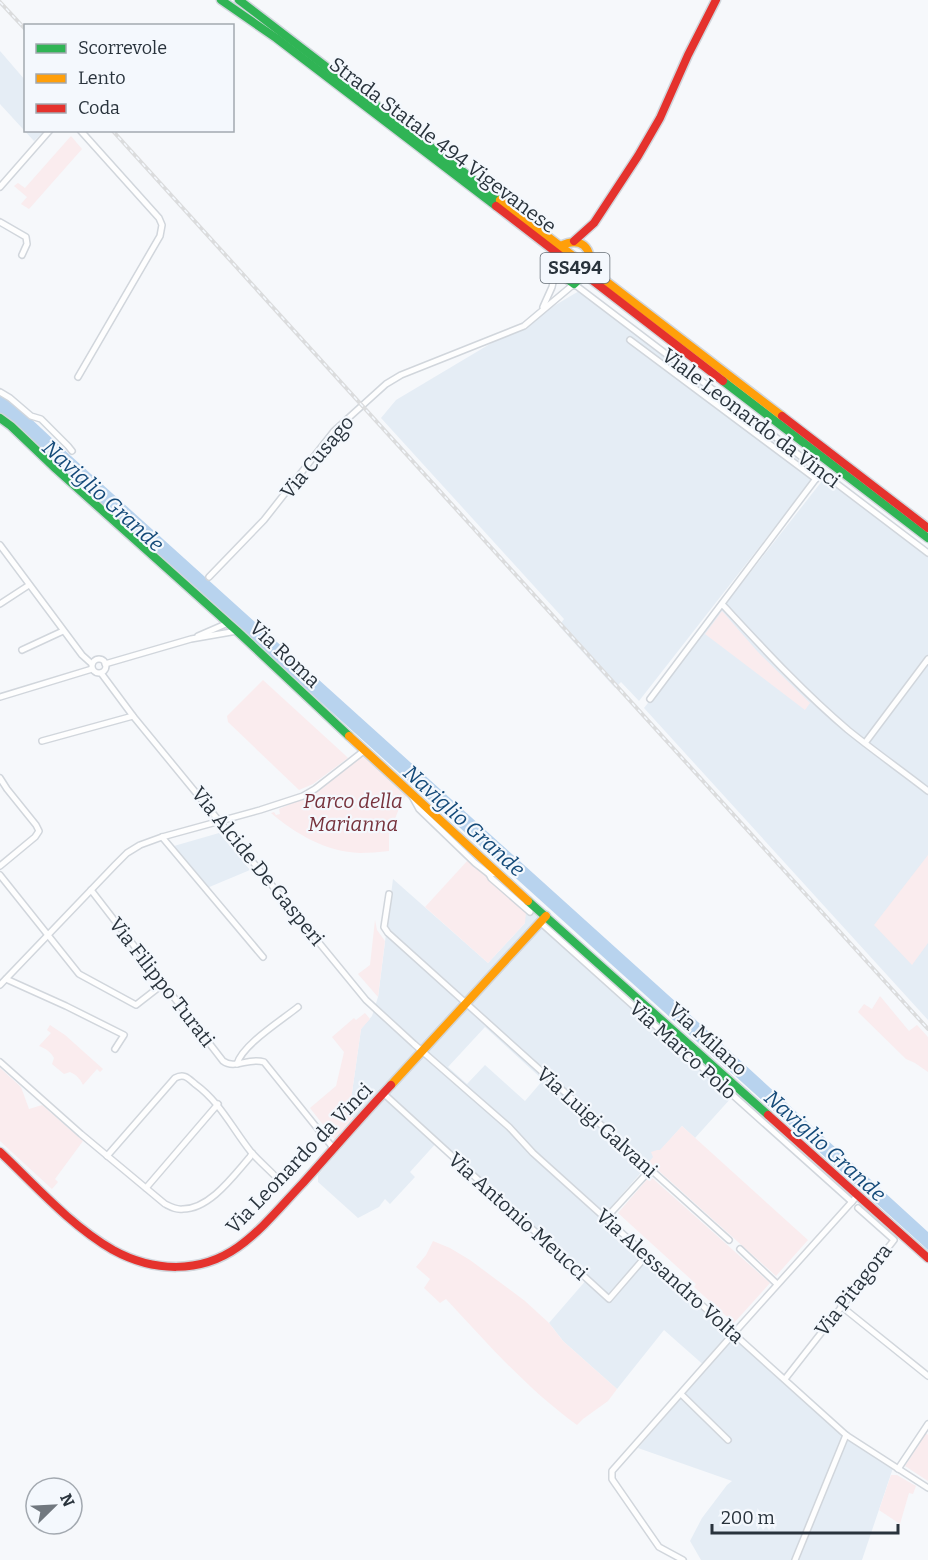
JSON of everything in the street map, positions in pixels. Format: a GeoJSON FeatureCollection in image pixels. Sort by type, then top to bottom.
{"type":"FeatureCollection","features":[{"type":"Feature","properties":{"kind":"main road","name":"Strada Statale 494 Vigevanese"},"geometry":{"type":"LineString","coordinates":[[221,0],[557,249]]}},
{"type":"Feature","properties":{"kind":"main road","name":"Strada Statale 494 Vigevanese"},"geometry":{"type":"LineString","coordinates":[[241,0],[254,13],[928,538]]}},
{"type":"Feature","properties":{"kind":"main road"},"geometry":{"type":"LineString","coordinates":[[586,272],[591,262],[589,238],[594,224],[623,181],[660,118],[716,0]]}},
{"type":"Feature","properties":{"kind":"main road"},"geometry":{"type":"LineString","coordinates":[[574,241],[594,224]]}},
{"type":"Feature","properties":{"kind":"main road"},"geometry":{"type":"LineString","coordinates":[[557,249],[574,241],[582,244],[589,251]]}},
{"type":"Feature","properties":{"kind":"main road","name":"SS494"},"geometry":{"type":"LineString","coordinates":[[557,249],[554,258],[556,269],[560,274],[574,284],[586,272]]}},
{"type":"Feature","properties":{"kind":"main road","name":"Strada Statale 494 Vigevanese"},"geometry":{"type":"LineString","coordinates":[[586,272],[928,528]]}},
{"type":"Feature","properties":{"kind":"main road","name":"Via Roma"},"geometry":{"type":"LineString","coordinates":[[0,418],[237,631],[498,873],[544,920]]}},
{"type":"Feature","properties":{"kind":"main road","name":"Via Leonardo da Vinci"},"geometry":{"type":"LineString","coordinates":[[0,1159],[102,1244],[134,1261],[160,1267],[182,1268],[205,1263],[230,1252],[256,1232],[544,920]]}},
{"type":"Feature","properties":{"kind":"main road","name":"Via Milano"},"geometry":{"type":"LineString","coordinates":[[544,920],[855,1198],[928,1258]]}},
{"type":"Feature","properties":{"kind":"main road","name":"Via Leonardo da Vinci"},"geometry":{"type":"LineString","coordinates":[[0,1152],[31,1183]]}},
{"type":"Feature","properties":{"kind":"street"},"geometry":{"type":"LineString","coordinates":[[0,187],[48,132]]}},
{"type":"Feature","properties":{"kind":"street"},"geometry":{"type":"LineString","coordinates":[[78,377],[160,236],[162,228],[159,218],[82,132]]}},
{"type":"Feature","properties":{"kind":"street"},"geometry":{"type":"LineString","coordinates":[[0,222],[26,237],[27,244],[22,255]]}},
{"type":"Feature","properties":{"kind":"street"},"geometry":{"type":"LineString","coordinates":[[539,314],[552,287],[556,269]]}},
{"type":"Feature","properties":{"kind":"street","name":"Via Cusago"},"geometry":{"type":"LineString","coordinates":[[209,577],[264,520],[334,430],[386,384],[401,375],[524,326],[574,284]]}},
{"type":"Feature","properties":{"kind":"street","name":"Viale Leonardo da Vinci"},"geometry":{"type":"LineString","coordinates":[[574,284],[928,553]]}},
{"type":"Feature","properties":{"kind":"street"},"geometry":{"type":"LineString","coordinates":[[630,340],[816,479]]}},
{"type":"Feature","properties":{"kind":"street"},"geometry":{"type":"LineString","coordinates":[[0,392],[31,416],[48,423],[72,451]]}},
{"type":"Feature","properties":{"kind":"street"},"geometry":{"type":"LineString","coordinates":[[650,699],[821,472]]}},
{"type":"Feature","properties":{"kind":"street"},"geometry":{"type":"LineString","coordinates":[[0,544],[63,631],[92,666],[96,673],[105,670],[105,664],[100,659],[95,660],[92,666],[0,697]]}},
{"type":"Feature","properties":{"kind":"street"},"geometry":{"type":"LineString","coordinates":[[0,604],[29,585]]}},
{"type":"Feature","properties":{"kind":"street"},"geometry":{"type":"LineString","coordinates":[[722,604],[793,680],[849,731],[928,791]]}},
{"type":"Feature","properties":{"kind":"street"},"geometry":{"type":"LineString","coordinates":[[191,639],[228,623]]}},
{"type":"Feature","properties":{"kind":"street"},"geometry":{"type":"LineString","coordinates":[[22,650],[63,631]]}},
{"type":"Feature","properties":{"kind":"street"},"geometry":{"type":"LineString","coordinates":[[105,664],[191,639],[237,631]]}},
{"type":"Feature","properties":{"kind":"street"},"geometry":{"type":"LineString","coordinates":[[865,743],[928,659]]}},
{"type":"Feature","properties":{"kind":"street","name":"Via Alcide De Gasperi"},"geometry":{"type":"LineString","coordinates":[[101,673],[133,716],[366,1000],[423,1051]]}},
{"type":"Feature","properties":{"kind":"street"},"geometry":{"type":"LineString","coordinates":[[42,741],[133,716]]}},
{"type":"Feature","properties":{"kind":"street"},"geometry":{"type":"LineString","coordinates":[[0,986],[132,849],[162,837],[260,810],[306,794],[365,750]]}},
{"type":"Feature","properties":{"kind":"street"},"geometry":{"type":"LineString","coordinates":[[0,778],[39,831],[0,866]]}},
{"type":"Feature","properties":{"kind":"street"},"geometry":{"type":"LineString","coordinates":[[410,792],[419,809],[530,912]]}},
{"type":"Feature","properties":{"kind":"street"},"geometry":{"type":"LineString","coordinates":[[162,837],[262,957]]}},
{"type":"Feature","properties":{"kind":"street"},"geometry":{"type":"LineString","coordinates":[[489,874],[498,873]]}},
{"type":"Feature","properties":{"kind":"street"},"geometry":{"type":"LineString","coordinates":[[0,875],[80,974],[138,1005],[163,984]]}},
{"type":"Feature","properties":{"kind":"street","name":"Via Filippo Turati"},"geometry":{"type":"LineString","coordinates":[[91,890],[223,1061],[231,1065],[237,1064],[246,1047],[298,1007]]}},
{"type":"Feature","properties":{"kind":"street","name":"Via Luigi Galvani"},"geometry":{"type":"LineString","coordinates":[[389,894],[384,927],[388,933],[729,1240]]}},
{"type":"Feature","properties":{"kind":"street"},"geometry":{"type":"LineString","coordinates":[[6,979],[124,1035],[116,1050]]}},
{"type":"Feature","properties":{"kind":"street","name":"Via Alessandro Volta"},"geometry":{"type":"LineString","coordinates":[[423,1051],[846,1435],[928,1488]]}},
{"type":"Feature","properties":{"kind":"street"},"geometry":{"type":"LineString","coordinates":[[237,1064],[252,1060],[264,1062],[334,1149]]}},
{"type":"Feature","properties":{"kind":"street"},"geometry":{"type":"LineString","coordinates":[[0,1062],[165,1204],[176,1209],[192,1208],[215,1195],[252,1153]]}},
{"type":"Feature","properties":{"kind":"street"},"geometry":{"type":"LineString","coordinates":[[108,1156],[175,1077],[184,1075],[218,1104],[252,1153],[274,1175]]}},
{"type":"Feature","properties":{"kind":"street","name":"Via Antonio Meucci"},"geometry":{"type":"LineString","coordinates":[[383,1093],[609,1299],[647,1255]]}},
{"type":"Feature","properties":{"kind":"street"},"geometry":{"type":"LineString","coordinates":[[146,1188],[218,1104]]}},
{"type":"Feature","properties":{"kind":"street"},"geometry":{"type":"LineString","coordinates":[[606,1218],[650,1170]]}},
{"type":"Feature","properties":{"kind":"street"},"geometry":{"type":"LineString","coordinates":[[683,1560],[659,1547],[614,1482],[612,1472],[855,1198]]}},
{"type":"Feature","properties":{"kind":"street","name":"Via Pitagora"},"geometry":{"type":"LineString","coordinates":[[785,1379],[894,1240],[858,1208]]}},
{"type":"Feature","properties":{"kind":"street"},"geometry":{"type":"LineString","coordinates":[[740,1249],[777,1284]]}},
{"type":"Feature","properties":{"kind":"street"},"geometry":{"type":"LineString","coordinates":[[841,1306],[928,1376]]}},
{"type":"Feature","properties":{"kind":"street"},"geometry":{"type":"LineString","coordinates":[[681,1394],[728,1440]]}},
{"type":"Feature","properties":{"kind":"street"},"geometry":{"type":"LineString","coordinates":[[898,1469],[928,1424]]}},
{"type":"Feature","properties":{"kind":"street"},"geometry":{"type":"LineString","coordinates":[[795,1560],[846,1435]]}},
{"type":"Feature","properties":{"kind":"shaded area"},"geometry":{"type":"Polygon","coordinates":[[[0,51],[24,79],[24,130],[0,104],[0,51]]]}},
{"type":"Feature","properties":{"kind":"shaded area"},"geometry":{"type":"Polygon","coordinates":[[[26,132],[43,132],[34,141],[26,132]]]}},
{"type":"Feature","properties":{"kind":"shaded area"},"geometry":{"type":"Polygon","coordinates":[[[579,291],[817,473],[639,701],[621,682],[615,688],[559,626],[564,619],[381,418],[396,400],[579,291]]]}},
{"type":"Feature","properties":{"kind":"shaded area"},"geometry":{"type":"Polygon","coordinates":[[[826,478],[928,556],[928,1020],[644,708],[826,478]]]}},
{"type":"Feature","properties":{"kind":"shaded area"},"geometry":{"type":"Polygon","coordinates":[[[219,833],[250,870],[207,888],[174,846],[219,833]]]}},
{"type":"Feature","properties":{"kind":"shaded area"},"geometry":{"type":"Polygon","coordinates":[[[478,849],[741,1087],[695,1138],[682,1126],[602,1217],[844,1436],[893,1468],[862,1560],[701,1560],[690,1541],[702,1518],[732,1481],[638,1448],[707,1368],[664,1330],[617,1389],[563,1341],[549,1323],[588,1278],[438,1141],[410,1172],[415,1177],[390,1204],[385,1199],[379,1207],[358,1218],[318,1182],[318,1175],[361,1126],[349,1114],[361,1029],[372,1016],[378,997],[393,879],[488,963],[525,923],[525,912],[468,860],[478,849]],[[485,1027],[448,1067],[467,1084],[485,1065],[525,1101],[543,1080],[485,1027]]]}},
{"type":"Feature","properties":{"kind":"green space"},"geometry":{"type":"Polygon","coordinates":[[[71,136],[82,149],[29,209],[21,204],[27,197],[14,186],[18,183],[25,188],[71,136]]]}},
{"type":"Feature","properties":{"kind":"green space"},"geometry":{"type":"Polygon","coordinates":[[[722,611],[758,652],[810,703],[805,710],[705,634],[722,611]]]}},
{"type":"Feature","properties":{"kind":"green space"},"geometry":{"type":"Polygon","coordinates":[[[263,680],[348,758],[313,784],[299,790],[228,722],[227,716],[263,680]]]}},
{"type":"Feature","properties":{"kind":"green space","name":"Parco della Marianna"},"geometry":{"type":"Polygon","coordinates":[[[363,756],[407,795],[402,801],[389,834],[389,851],[360,853],[335,849],[301,835],[271,813],[280,814],[279,809],[315,793],[363,756]]]}},
{"type":"Feature","properties":{"kind":"green space"},"geometry":{"type":"Polygon","coordinates":[[[928,855],[928,943],[912,965],[874,925],[928,855]]]}},
{"type":"Feature","properties":{"kind":"green space"},"geometry":{"type":"Polygon","coordinates":[[[468,860],[526,912],[525,923],[488,963],[425,907],[468,860]]]}},
{"type":"Feature","properties":{"kind":"green space"},"geometry":{"type":"Polygon","coordinates":[[[375,920],[377,930],[385,941],[378,997],[358,974],[370,965],[375,920]]]}},
{"type":"Feature","properties":{"kind":"green space"},"geometry":{"type":"Polygon","coordinates":[[[880,996],[909,1031],[917,1025],[928,1037],[928,1072],[906,1059],[858,1012],[864,1004],[872,1009],[880,996]]]}},
{"type":"Feature","properties":{"kind":"green space"},"geometry":{"type":"Polygon","coordinates":[[[365,1013],[370,1019],[361,1029],[349,1114],[355,1119],[335,1140],[310,1108],[336,1086],[344,1052],[332,1037],[354,1018],[356,1020],[365,1013]]]}},
{"type":"Feature","properties":{"kind":"green space"},"geometry":{"type":"Polygon","coordinates":[[[50,1025],[65,1035],[103,1069],[100,1072],[97,1069],[83,1085],[72,1073],[64,1074],[52,1064],[54,1058],[51,1054],[39,1046],[51,1033],[47,1030],[50,1025]]]}},
{"type":"Feature","properties":{"kind":"green space"},"geometry":{"type":"Polygon","coordinates":[[[0,1068],[21,1087],[29,1109],[42,1105],[83,1141],[55,1179],[58,1182],[52,1189],[0,1141],[0,1068]]]}},
{"type":"Feature","properties":{"kind":"green space"},"geometry":{"type":"Polygon","coordinates":[[[682,1126],[808,1240],[776,1276],[649,1162],[653,1157],[651,1152],[660,1150],[682,1126]]]}},
{"type":"Feature","properties":{"kind":"green space"},"geometry":{"type":"Polygon","coordinates":[[[650,1176],[770,1283],[734,1323],[694,1287],[696,1284],[618,1213],[650,1176]]]}},
{"type":"Feature","properties":{"kind":"green space"},"geometry":{"type":"Polygon","coordinates":[[[433,1241],[470,1260],[525,1301],[549,1323],[563,1341],[617,1389],[608,1401],[577,1425],[542,1397],[446,1299],[440,1303],[424,1288],[430,1279],[416,1267],[426,1255],[433,1241]]]}},
{"type":"Feature","properties":{"kind":"green space"},"geometry":{"type":"Polygon","coordinates":[[[926,1433],[928,1435],[928,1481],[905,1466],[926,1433]]]}},
{"type":"Feature","properties":{"kind":"green space"},"geometry":{"type":"Polygon","coordinates":[[[891,1475],[897,1475],[916,1486],[913,1494],[909,1493],[900,1524],[879,1510],[891,1475]]]}},
{"type":"Feature","properties":{"kind":"water","name":"Naviglio Grande"},"geometry":{"type":"Polygon","coordinates":[[[0,394],[12,401],[928,1232],[928,1250],[0,414],[0,394]]]}},
{"type":"Feature","properties":{"kind":"railway"},"geometry":{"type":"LineString","coordinates":[[0,2],[24,28]]}},
{"type":"Feature","properties":{"kind":"railway"},"geometry":{"type":"LineString","coordinates":[[114,132],[928,1029]]}},
{"type":"Feature","properties":{"kind":"traffic: fast"},"geometry":{"type":"LineString","coordinates":[[221,0],[276,38],[496,206]]}},
{"type":"Feature","properties":{"kind":"traffic: fast"},"geometry":{"type":"LineString","coordinates":[[239,0],[500,200]]}},
{"type":"Feature","properties":{"kind":"traffic: fast"},"geometry":{"type":"LineString","coordinates":[[556,250],[555,262],[558,270],[574,284],[587,272]]}},
{"type":"Feature","properties":{"kind":"traffic: fast"},"geometry":{"type":"LineString","coordinates":[[723,381],[928,538]]}},
{"type":"Feature","properties":{"kind":"traffic: fast"},"geometry":{"type":"LineString","coordinates":[[0,418],[237,631],[349,736]]}},
{"type":"Feature","properties":{"kind":"traffic: fast"},"geometry":{"type":"LineString","coordinates":[[528,901],[768,1115]]}},
{"type":"Feature","properties":{"kind":"traffic: slow"},"geometry":{"type":"LineString","coordinates":[[500,200],[782,416]]}},
{"type":"Feature","properties":{"kind":"traffic: slow"},"geometry":{"type":"LineString","coordinates":[[560,246],[574,242],[584,246],[589,255],[589,269]]}},
{"type":"Feature","properties":{"kind":"traffic: slow"},"geometry":{"type":"LineString","coordinates":[[349,736],[528,901]]}},
{"type":"Feature","properties":{"kind":"traffic: slow"},"geometry":{"type":"LineString","coordinates":[[391,1085],[546,916]]}},
{"type":"Feature","properties":{"kind":"traffic: jam"},"geometry":{"type":"LineString","coordinates":[[574,241],[594,223],[638,156],[660,118],[716,0]]}},
{"type":"Feature","properties":{"kind":"traffic: jam"},"geometry":{"type":"LineString","coordinates":[[496,206],[723,381]]}},
{"type":"Feature","properties":{"kind":"traffic: jam"},"geometry":{"type":"LineString","coordinates":[[782,416],[928,528]]}},
{"type":"Feature","properties":{"kind":"traffic: jam"},"geometry":{"type":"LineString","coordinates":[[0,1152],[68,1217],[113,1250],[144,1263],[160,1266],[192,1266],[223,1256],[255,1233],[391,1085]]}},
{"type":"Feature","properties":{"kind":"traffic: jam"},"geometry":{"type":"LineString","coordinates":[[768,1115],[928,1258]]}}]}
